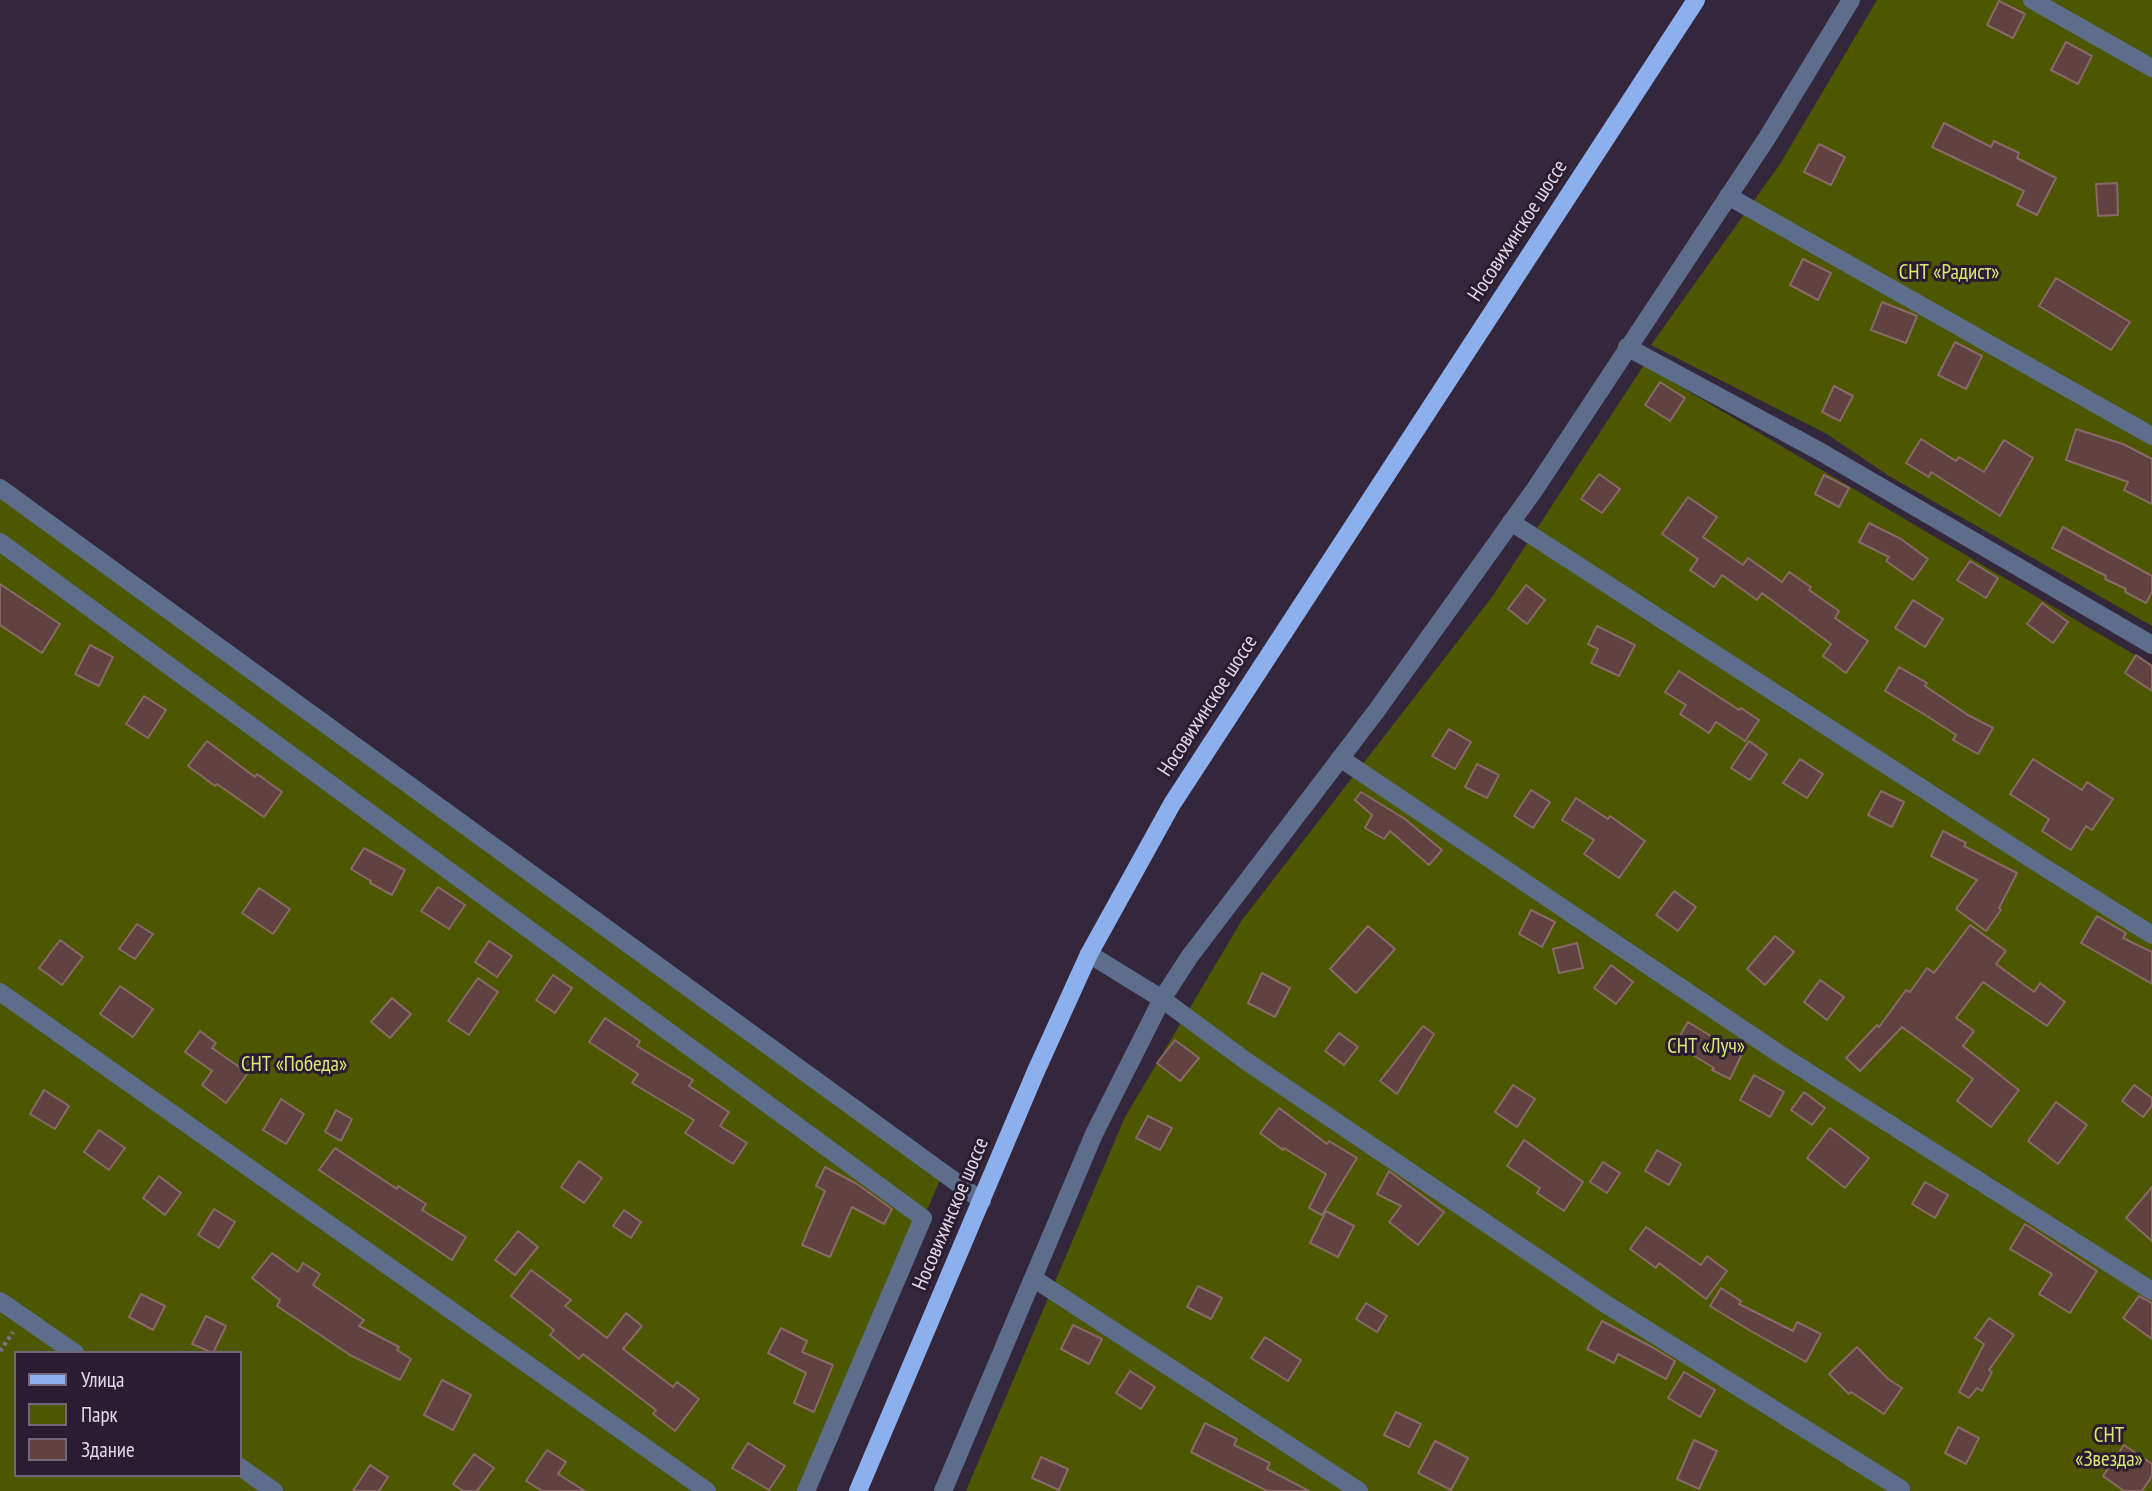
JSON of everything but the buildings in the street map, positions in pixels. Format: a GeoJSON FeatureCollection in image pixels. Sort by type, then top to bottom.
{"type":"FeatureCollection","features":[{"type":"Feature","properties":{"kind":"main road","name":"Носовихинское шоссе"},"geometry":{"type":"LineString","coordinates":[[858,1491],[1089,954],[1172,804],[1696,0]]}},
{"type":"Feature","properties":{"kind":"street"},"geometry":{"type":"LineString","coordinates":[[943,1491],[1094,1134],[1162,999],[1190,956],[1340,758],[1535,489],[1767,138],[1851,0]]}},
{"type":"Feature","properties":{"kind":"street"},"geometry":{"type":"LineString","coordinates":[[2032,0],[2152,68]]}},
{"type":"Feature","properties":{"kind":"street"},"geometry":{"type":"LineString","coordinates":[[1728,196],[2152,436]]}},
{"type":"Feature","properties":{"kind":"street"},"geometry":{"type":"LineString","coordinates":[[1627,347],[1821,452],[2152,645]]}},
{"type":"Feature","properties":{"kind":"street"},"geometry":{"type":"LineString","coordinates":[[0,488],[982,1201]]}},
{"type":"Feature","properties":{"kind":"street"},"geometry":{"type":"LineString","coordinates":[[1511,522],[2027,857],[2152,935]]}},
{"type":"Feature","properties":{"kind":"street"},"geometry":{"type":"LineString","coordinates":[[0,542],[923,1219],[806,1491]]}},
{"type":"Feature","properties":{"kind":"street"},"geometry":{"type":"LineString","coordinates":[[1340,758],[1778,1053],[2152,1291]]}},
{"type":"Feature","properties":{"kind":"street"},"geometry":{"type":"LineString","coordinates":[[1089,954],[1162,999],[1246,1062],[1604,1303],[1901,1489]]}},
{"type":"Feature","properties":{"kind":"street"},"geometry":{"type":"LineString","coordinates":[[0,992],[706,1491]]}},
{"type":"Feature","properties":{"kind":"street"},"geometry":{"type":"LineString","coordinates":[[1033,1278],[1359,1491]]}},
{"type":"Feature","properties":{"kind":"street"},"geometry":{"type":"LineString","coordinates":[[0,1301],[72,1351]]}},
{"type":"Feature","properties":{"kind":"street"},"geometry":{"type":"LineString","coordinates":[[242,1468],[274,1491]]}},
{"type":"Feature","properties":{"kind":"green space","name":"СНТ «Радист»"},"geometry":{"type":"Polygon","coordinates":[[[1877,0],[2152,0],[2152,626],[1889,476],[1827,434],[1651,345],[1780,164],[1877,0]]]}},
{"type":"Feature","properties":{"kind":"green space","name":"СНТ «Луч»"},"geometry":{"type":"Polygon","coordinates":[[[1644,365],[2152,665],[2152,1491],[966,1491],[1125,1117],[1242,920],[1492,597],[1644,365]]]}},
{"type":"Feature","properties":{"kind":"green space","name":"СНТ «Победа»"},"geometry":{"type":"Polygon","coordinates":[[[0,488],[943,1173],[806,1491],[0,1491],[0,488]]]}},
{"type":"Feature","properties":{"kind":"park label","name":"СНТ «Звезда»"},"geometry":{"type":"Point","coordinates":[2109,1448]}}]}
